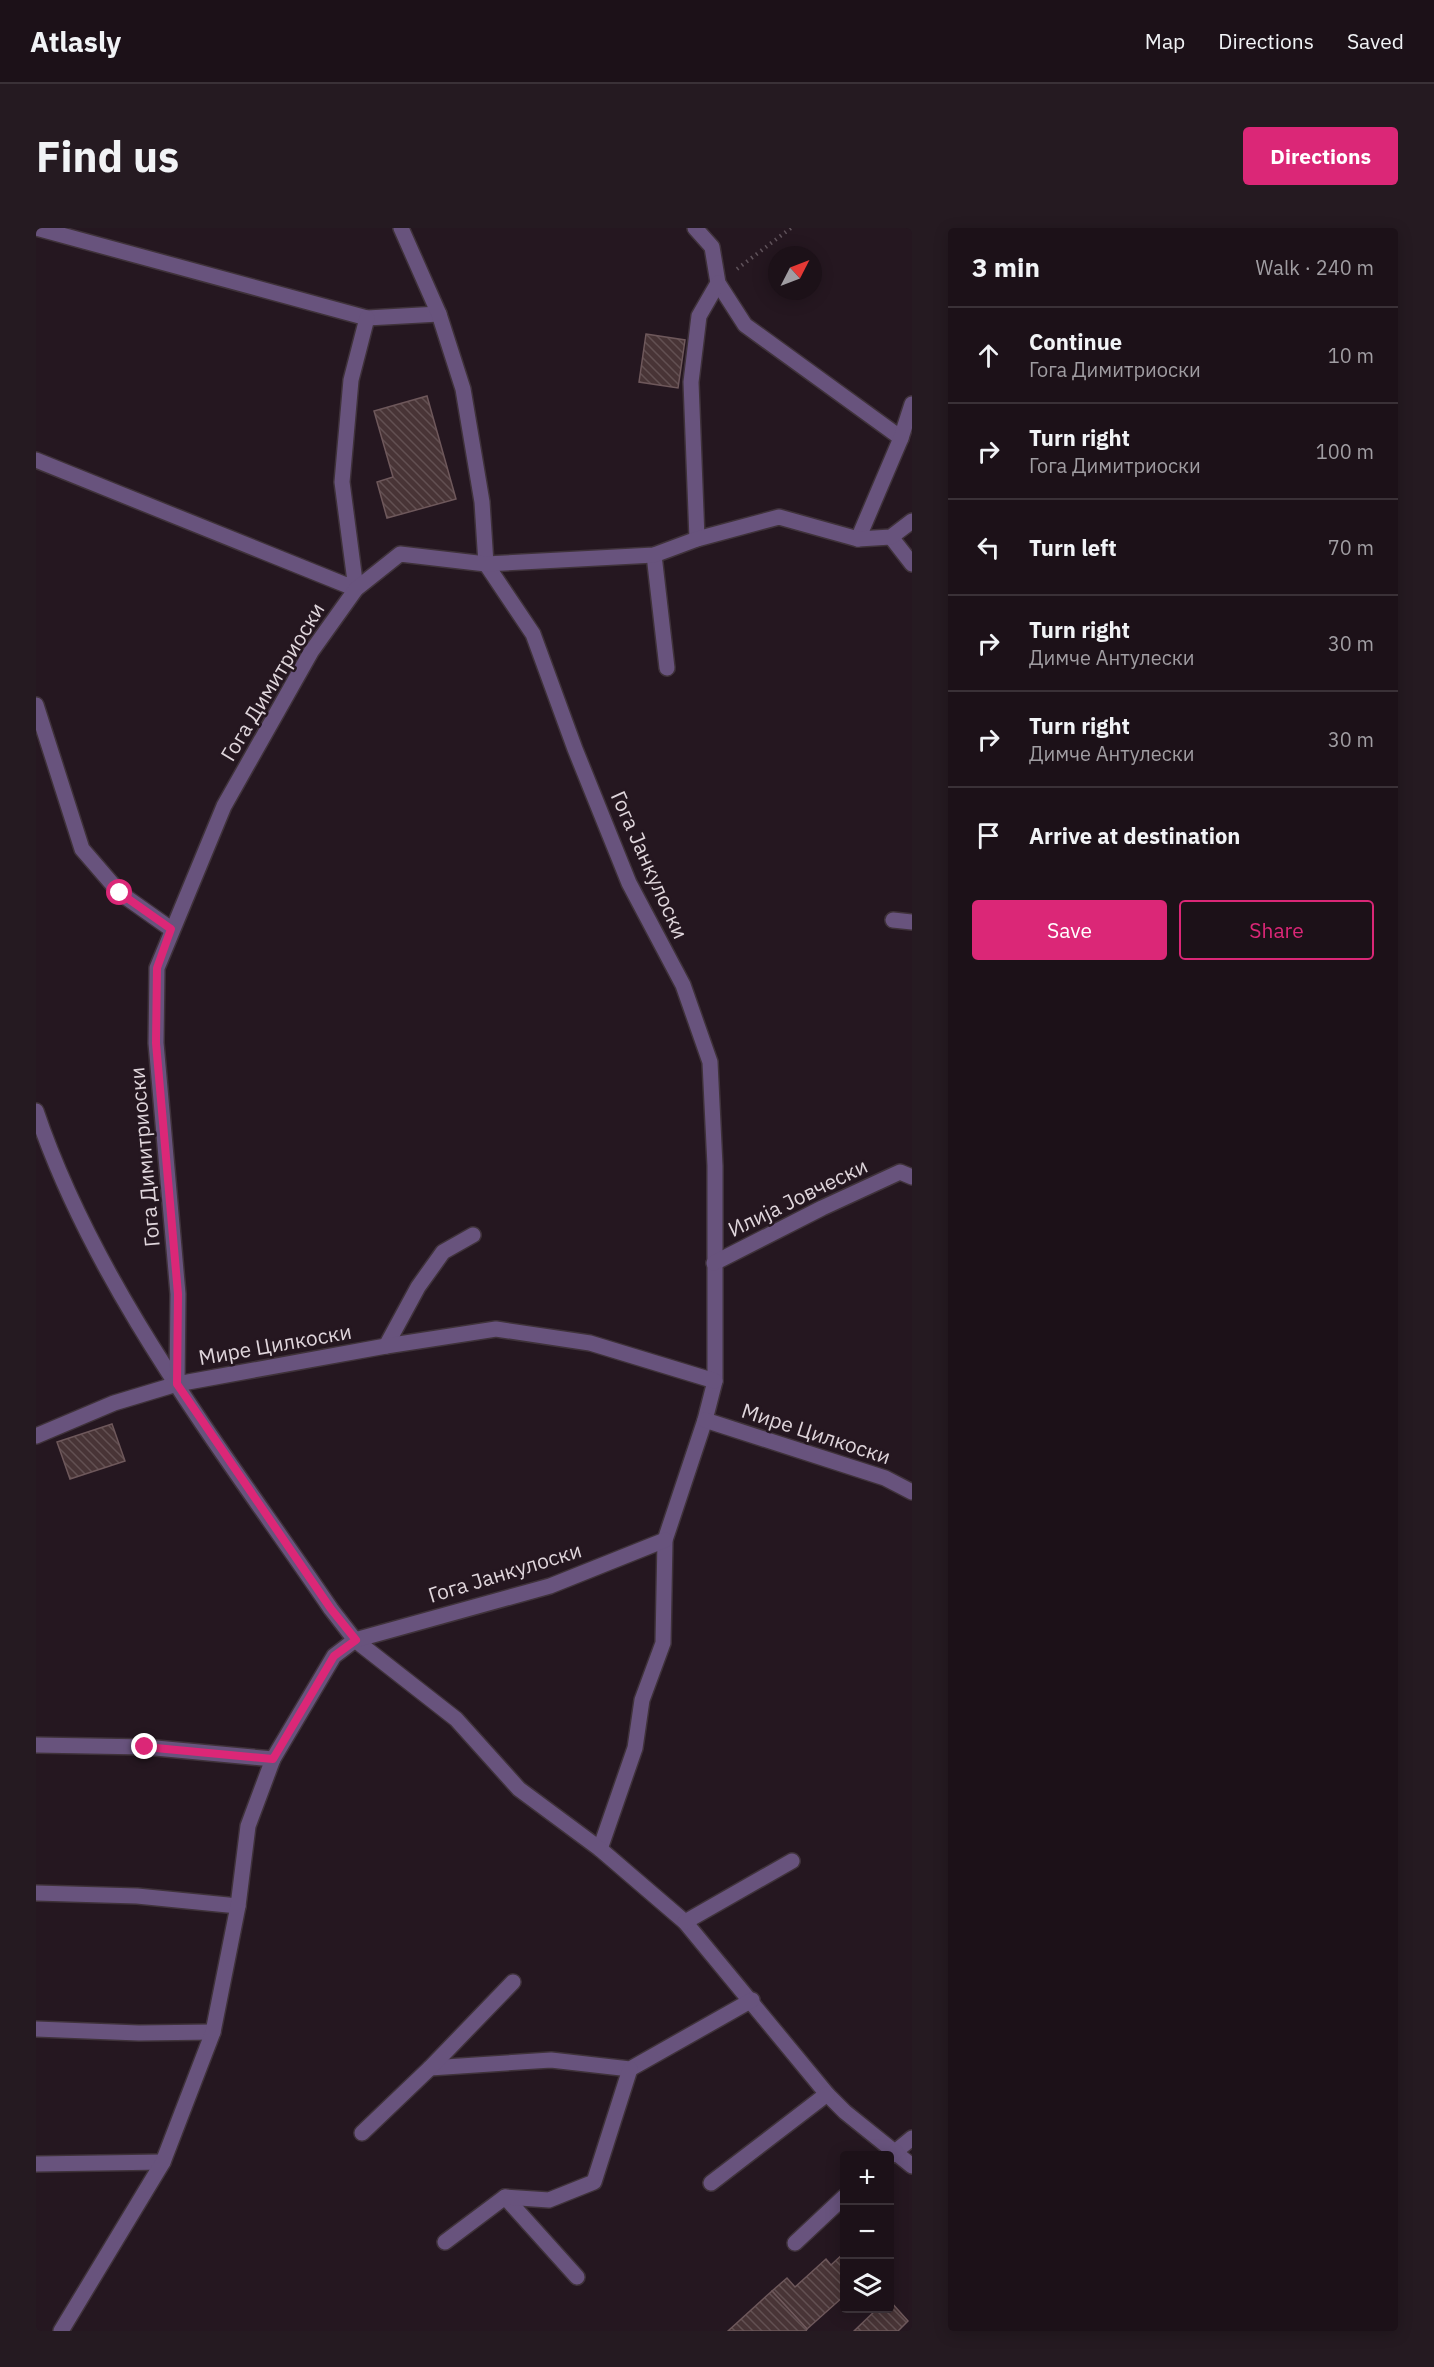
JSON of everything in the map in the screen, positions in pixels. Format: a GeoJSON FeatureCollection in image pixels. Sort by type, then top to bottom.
{"type":"FeatureCollection","features":[{"type":"Feature","properties":{"kind":"street"},"geometry":{"type":"LineString","coordinates":[[36,228],[367,318],[439,314]]}},
{"type":"Feature","properties":{"kind":"street"},"geometry":{"type":"LineString","coordinates":[[402,228],[439,314],[463,389],[482,502],[486,564]]}},
{"type":"Feature","properties":{"kind":"street"},"geometry":{"type":"LineString","coordinates":[[695,228],[712,247],[718,283],[745,325],[901,438]]}},
{"type":"Feature","properties":{"kind":"street"},"geometry":{"type":"LineString","coordinates":[[697,539],[691,382],[699,316],[718,283]]}},
{"type":"Feature","properties":{"kind":"street"},"geometry":{"type":"LineString","coordinates":[[356,589],[342,482],[351,380],[367,318]]}},
{"type":"Feature","properties":{"kind":"street"},"geometry":{"type":"LineString","coordinates":[[858,538],[901,438],[912,404]]}},
{"type":"Feature","properties":{"kind":"street","name":"Гога Димитриоски"},"geometry":{"type":"LineString","coordinates":[[36,460],[356,589]]}},
{"type":"Feature","properties":{"kind":"street","name":"Гога Димитриоски"},"geometry":{"type":"LineString","coordinates":[[177,1384],[178,1294],[156,1043],[157,968],[171,929],[224,806],[311,652],[356,589],[400,554],[486,564],[654,555],[697,539],[779,518],[858,538],[891,537]]}},
{"type":"Feature","properties":{"kind":"street"},"geometry":{"type":"LineString","coordinates":[[912,521],[891,537],[912,564]]}},
{"type":"Feature","properties":{"kind":"street"},"geometry":{"type":"LineString","coordinates":[[654,555],[667,668]]}},
{"type":"Feature","properties":{"kind":"street","name":"Гога Јанкулоски"},"geometry":{"type":"LineString","coordinates":[[486,564],[533,634],[575,749],[629,883],[682,985],[710,1062],[715,1166],[715,1381],[705,1420],[664,1540],[663,1643],[642,1700],[635,1748],[600,1850]]}},
{"type":"Feature","properties":{"kind":"street"},"geometry":{"type":"LineString","coordinates":[[36,705],[82,849],[120,893],[171,929]]}},
{"type":"Feature","properties":{"kind":"street"},"geometry":{"type":"LineString","coordinates":[[893,920],[912,922]]}},
{"type":"Feature","properties":{"kind":"street"},"geometry":{"type":"LineString","coordinates":[[36,1111],[40,1138],[106,1269],[177,1384],[331,1609],[356,1640],[456,1719],[519,1789],[600,1850],[686,1922],[827,2094],[888,2151]]}},
{"type":"Feature","properties":{"kind":"street","name":"Илија Јовчески"},"geometry":{"type":"LineString","coordinates":[[714,1263],[822,1208],[906,1174],[912,1161]]}},
{"type":"Feature","properties":{"kind":"street"},"geometry":{"type":"LineString","coordinates":[[386,1346],[418,1287],[443,1252],[473,1235]]}},
{"type":"Feature","properties":{"kind":"street","name":"Мире Цилкоски"},"geometry":{"type":"LineString","coordinates":[[36,1436],[114,1404],[177,1384],[386,1346],[496,1329],[591,1343],[715,1381]]}},
{"type":"Feature","properties":{"kind":"street","name":"Мире Цилкоски"},"geometry":{"type":"LineString","coordinates":[[705,1420],[885,1478],[912,1492]]}},
{"type":"Feature","properties":{"kind":"street","name":"Гога Јанкулоски"},"geometry":{"type":"LineString","coordinates":[[356,1640],[550,1586],[664,1540]]}},
{"type":"Feature","properties":{"kind":"street"},"geometry":{"type":"LineString","coordinates":[[61,2331],[164,2162],[213,2032],[238,1906],[248,1826],[273,1759],[334,1656],[356,1640]]}},
{"type":"Feature","properties":{"kind":"street"},"geometry":{"type":"LineString","coordinates":[[36,1745],[145,1747],[273,1759]]}},
{"type":"Feature","properties":{"kind":"street"},"geometry":{"type":"LineString","coordinates":[[686,1922],[792,1861]]}},
{"type":"Feature","properties":{"kind":"street"},"geometry":{"type":"LineString","coordinates":[[36,1893],[137,1896],[238,1906]]}},
{"type":"Feature","properties":{"kind":"street"},"geometry":{"type":"LineString","coordinates":[[362,2133],[430,2068],[513,1982]]}},
{"type":"Feature","properties":{"kind":"street"},"geometry":{"type":"LineString","coordinates":[[430,2068],[551,2060],[630,2069],[752,2000]]}},
{"type":"Feature","properties":{"kind":"street"},"geometry":{"type":"LineString","coordinates":[[36,2029],[139,2033],[213,2032]]}},
{"type":"Feature","properties":{"kind":"street"},"geometry":{"type":"LineString","coordinates":[[445,2242],[505,2197],[549,2200],[594,2182],[630,2069]]}},
{"type":"Feature","properties":{"kind":"street"},"geometry":{"type":"LineString","coordinates":[[711,2182],[827,2094]]}},
{"type":"Feature","properties":{"kind":"street"},"geometry":{"type":"LineString","coordinates":[[894,2152],[912,2138]]}},
{"type":"Feature","properties":{"kind":"street"},"geometry":{"type":"LineString","coordinates":[[894,2156],[912,2166]]}},
{"type":"Feature","properties":{"kind":"street"},"geometry":{"type":"LineString","coordinates":[[36,2164],[164,2162]]}},
{"type":"Feature","properties":{"kind":"street"},"geometry":{"type":"LineString","coordinates":[[505,2197],[577,2277]]}},
{"type":"Feature","properties":{"kind":"street"},"geometry":{"type":"LineString","coordinates":[[795,2243],[840,2201]]}},
{"type":"Feature","properties":{"kind":"path"},"geometry":{"type":"LineString","coordinates":[[718,283],[791,228]]}},
{"type":"Feature","properties":{"kind":"building"},"geometry":{"type":"Polygon","coordinates":[[[646,334],[685,340],[678,388],[639,382],[646,334]]]}},
{"type":"Feature","properties":{"kind":"building"},"geometry":{"type":"Polygon","coordinates":[[[427,396],[456,499],[387,518],[377,482],[393,477],[374,411],[427,396]]]}},
{"type":"Feature","properties":{"kind":"building"},"geometry":{"type":"Polygon","coordinates":[[[112,1424],[125,1461],[70,1479],[57,1442],[112,1424]]]}},
{"type":"Feature","properties":{"kind":"building"},"geometry":{"type":"Polygon","coordinates":[[[840,2257],[840,2300],[807,2329],[772,2291],[787,2278],[795,2287],[826,2259],[831,2265],[840,2257]]]}},
{"type":"Feature","properties":{"kind":"building"},"geometry":{"type":"Polygon","coordinates":[[[772,2291],[807,2329],[806,2331],[728,2331],[772,2291]]]}},
{"type":"Feature","properties":{"kind":"building"},"geometry":{"type":"Polygon","coordinates":[[[894,2305],[908,2321],[898,2331],[854,2331],[873,2313],[894,2313],[894,2305]]]}},
{"type":"Feature","properties":{"kind":"route"},"geometry":{"type":"LineString","coordinates":[[120,893],[171,929],[157,968],[156,1043],[178,1294],[177,1384],[331,1609],[356,1640],[334,1656],[273,1759],[145,1747]]}}]}
